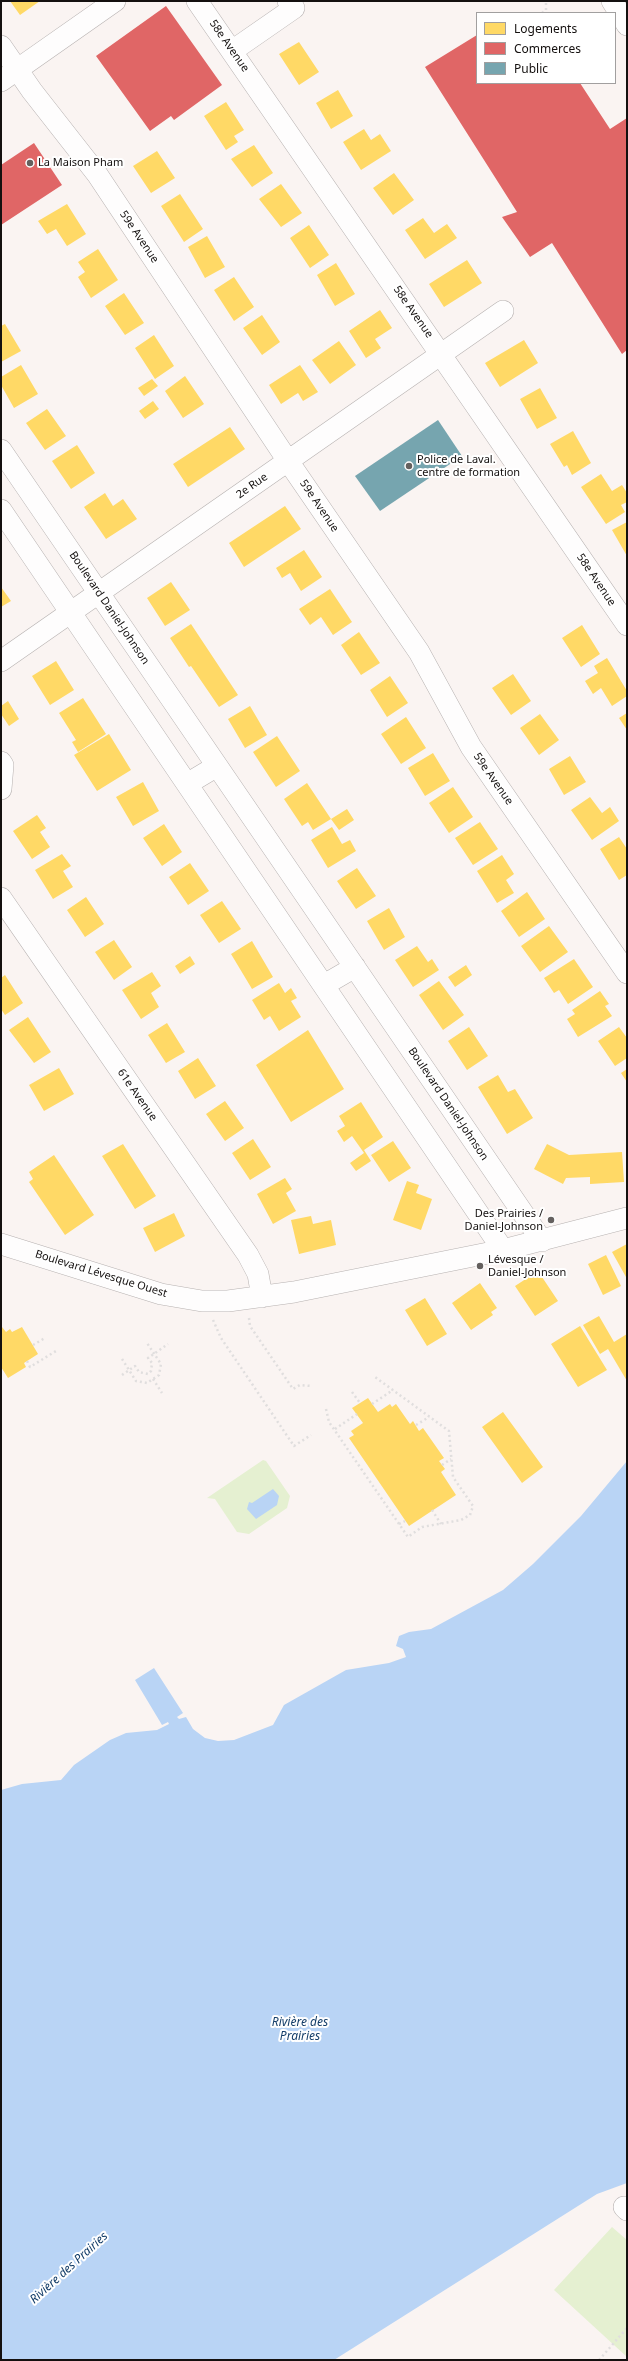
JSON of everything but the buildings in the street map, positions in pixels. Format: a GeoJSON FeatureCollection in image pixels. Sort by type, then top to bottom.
{"type":"FeatureCollection","features":[{"type":"Feature","properties":{"kind":"street"},"geometry":{"type":"LineString","coordinates":[[9,75],[115,1]]}},
{"type":"Feature","properties":{"kind":"street","name":"58e Avenue"},"geometry":{"type":"LineString","coordinates":[[197,1],[627,625]]}},
{"type":"Feature","properties":{"kind":"street"},"geometry":{"type":"LineString","coordinates":[[232,50],[294,8],[288,1]]}},
{"type":"Feature","properties":{"kind":"street"},"geometry":{"type":"LineString","coordinates":[[612,1],[627,25]]}},
{"type":"Feature","properties":{"kind":"street","name":"59e Avenue"},"geometry":{"type":"LineString","coordinates":[[1,46],[9,75],[97,174],[288,461],[419,652],[471,747],[627,973]]}},
{"type":"Feature","properties":{"kind":"street","name":"2e Rue"},"geometry":{"type":"LineString","coordinates":[[1,661],[503,311]]}},
{"type":"Feature","properties":{"kind":"street","name":"Boulevard Daniel-Johnson"},"geometry":{"type":"LineString","coordinates":[[1,450],[542,1241]]}},
{"type":"Feature","properties":{"kind":"street"},"geometry":{"type":"LineString","coordinates":[[1,510],[503,1250]]}},
{"type":"Feature","properties":{"kind":"street"},"geometry":{"type":"LineString","coordinates":[[1,762],[3,765],[1,789]]}},
{"type":"Feature","properties":{"kind":"street"},"geometry":{"type":"LineString","coordinates":[[187,784],[217,766]]}},
{"type":"Feature","properties":{"kind":"street","name":"61e Avenue"},"geometry":{"type":"LineString","coordinates":[[1,898],[248,1255],[258,1274],[262,1297]]}},
{"type":"Feature","properties":{"kind":"street"},"geometry":{"type":"LineString","coordinates":[[324,985],[355,967]]}},
{"type":"Feature","properties":{"kind":"street","name":"Boulevard Lévesque Ouest"},"geometry":{"type":"LineString","coordinates":[[1,1244],[160,1294],[211,1301],[262,1297],[503,1250],[627,1218]]}},
{"type":"Feature","properties":{"kind":"path"},"geometry":{"type":"LineString","coordinates":[[543,12],[546,10],[546,1]]}},
{"type":"Feature","properties":{"kind":"path"},"geometry":{"type":"LineString","coordinates":[[248,1313],[250,1326],[293,1389],[300,1385],[311,1386]]}},
{"type":"Feature","properties":{"kind":"path"},"geometry":{"type":"LineString","coordinates":[[212,1315],[221,1338],[294,1446],[310,1435]]}},
{"type":"Feature","properties":{"kind":"path"},"geometry":{"type":"LineString","coordinates":[[33,1345],[46,1338]]}},
{"type":"Feature","properties":{"kind":"path"},"geometry":{"type":"LineString","coordinates":[[122,1359],[136,1381],[146,1383],[153,1379],[159,1375],[161,1364],[147,1343]]}},
{"type":"Feature","properties":{"kind":"path"},"geometry":{"type":"LineString","coordinates":[[122,1375],[135,1366],[139,1372],[148,1374],[151,1371],[152,1363],[148,1358],[168,1344]]}},
{"type":"Feature","properties":{"kind":"path"},"geometry":{"type":"LineString","coordinates":[[27,1362],[30,1367],[56,1351]]}},
{"type":"Feature","properties":{"kind":"path"},"geometry":{"type":"LineString","coordinates":[[326,1409],[329,1422],[408,1537],[422,1527],[461,1520],[470,1515],[473,1506],[453,1477],[449,1431],[375,1377]]}},
{"type":"Feature","properties":{"kind":"path"},"geometry":{"type":"LineString","coordinates":[[153,1379],[162,1393]]}},
{"type":"Feature","properties":{"kind":"path"},"geometry":{"type":"LineString","coordinates":[[372,1404],[393,1390]]}},
{"type":"Feature","properties":{"kind":"path"},"geometry":{"type":"LineString","coordinates":[[352,1392],[360,1403]]}},
{"type":"Feature","properties":{"kind":"path"},"geometry":{"type":"LineString","coordinates":[[335,1429],[356,1414]]}},
{"type":"Feature","properties":{"kind":"path"},"geometry":{"type":"LineString","coordinates":[[416,1426],[429,1417]]}},
{"type":"Feature","properties":{"kind":"path"},"geometry":{"type":"LineString","coordinates":[[442,1465],[451,1459]]}},
{"type":"Feature","properties":{"kind":"path"},"geometry":{"type":"LineString","coordinates":[[432,1510],[441,1524]]}},
{"type":"Feature","properties":{"kind":"path"},"geometry":{"type":"LineString","coordinates":[[399,1524],[405,1521]]}},
{"type":"Feature","properties":{"kind":"path"},"geometry":{"type":"LineString","coordinates":[[599,2360],[627,2328]]}},
{"type":"Feature","properties":{"kind":"green space"},"geometry":{"type":"Polygon","coordinates":[[[263,1460],[266,1461],[290,1496],[287,1508],[249,1534],[237,1532],[215,1499],[207,1498],[263,1460]]]}},
{"type":"Feature","properties":{"kind":"green space"},"geometry":{"type":"Polygon","coordinates":[[[612,2227],[627,2240],[627,2357],[554,2290],[612,2227]]]}},
{"type":"Feature","properties":{"kind":"water","name":"Rivière des Prairies"},"geometry":{"type":"Polygon","coordinates":[[[627,1461],[627,2183],[597,2194],[334,2360],[1,2360],[1,1790],[22,1784],[61,1780],[74,1765],[110,1740],[126,1733],[157,1730],[169,1724],[168,1722],[162,1725],[135,1680],[154,1668],[183,1713],[177,1717],[179,1719],[186,1717],[193,1729],[205,1738],[218,1741],[234,1740],[273,1725],[284,1705],[346,1670],[389,1663],[406,1657],[403,1649],[396,1646],[399,1636],[409,1632],[431,1629],[503,1590],[533,1564],[581,1516],[627,1461]]]}},
{"type":"Feature","properties":{"kind":"water"},"geometry":{"type":"Polygon","coordinates":[[[273,1489],[279,1496],[277,1505],[256,1519],[247,1509],[249,1502],[252,1503],[273,1489]]]}},
{"type":"Feature","properties":{"kind":"place","name":"La Maison Pham"},"geometry":{"type":"Point","coordinates":[30,163]}},
{"type":"Feature","properties":{"kind":"place","name":"Police de Laval. centre de formation"},"geometry":{"type":"Point","coordinates":[409,466]}},
{"type":"Feature","properties":{"kind":"place","name":"Des Prairies / Daniel-Johnson"},"geometry":{"type":"Point","coordinates":[551,1220]}},
{"type":"Feature","properties":{"kind":"place","name":"Lévesque / Daniel-Johnson"},"geometry":{"type":"Point","coordinates":[480,1266]}}]}
